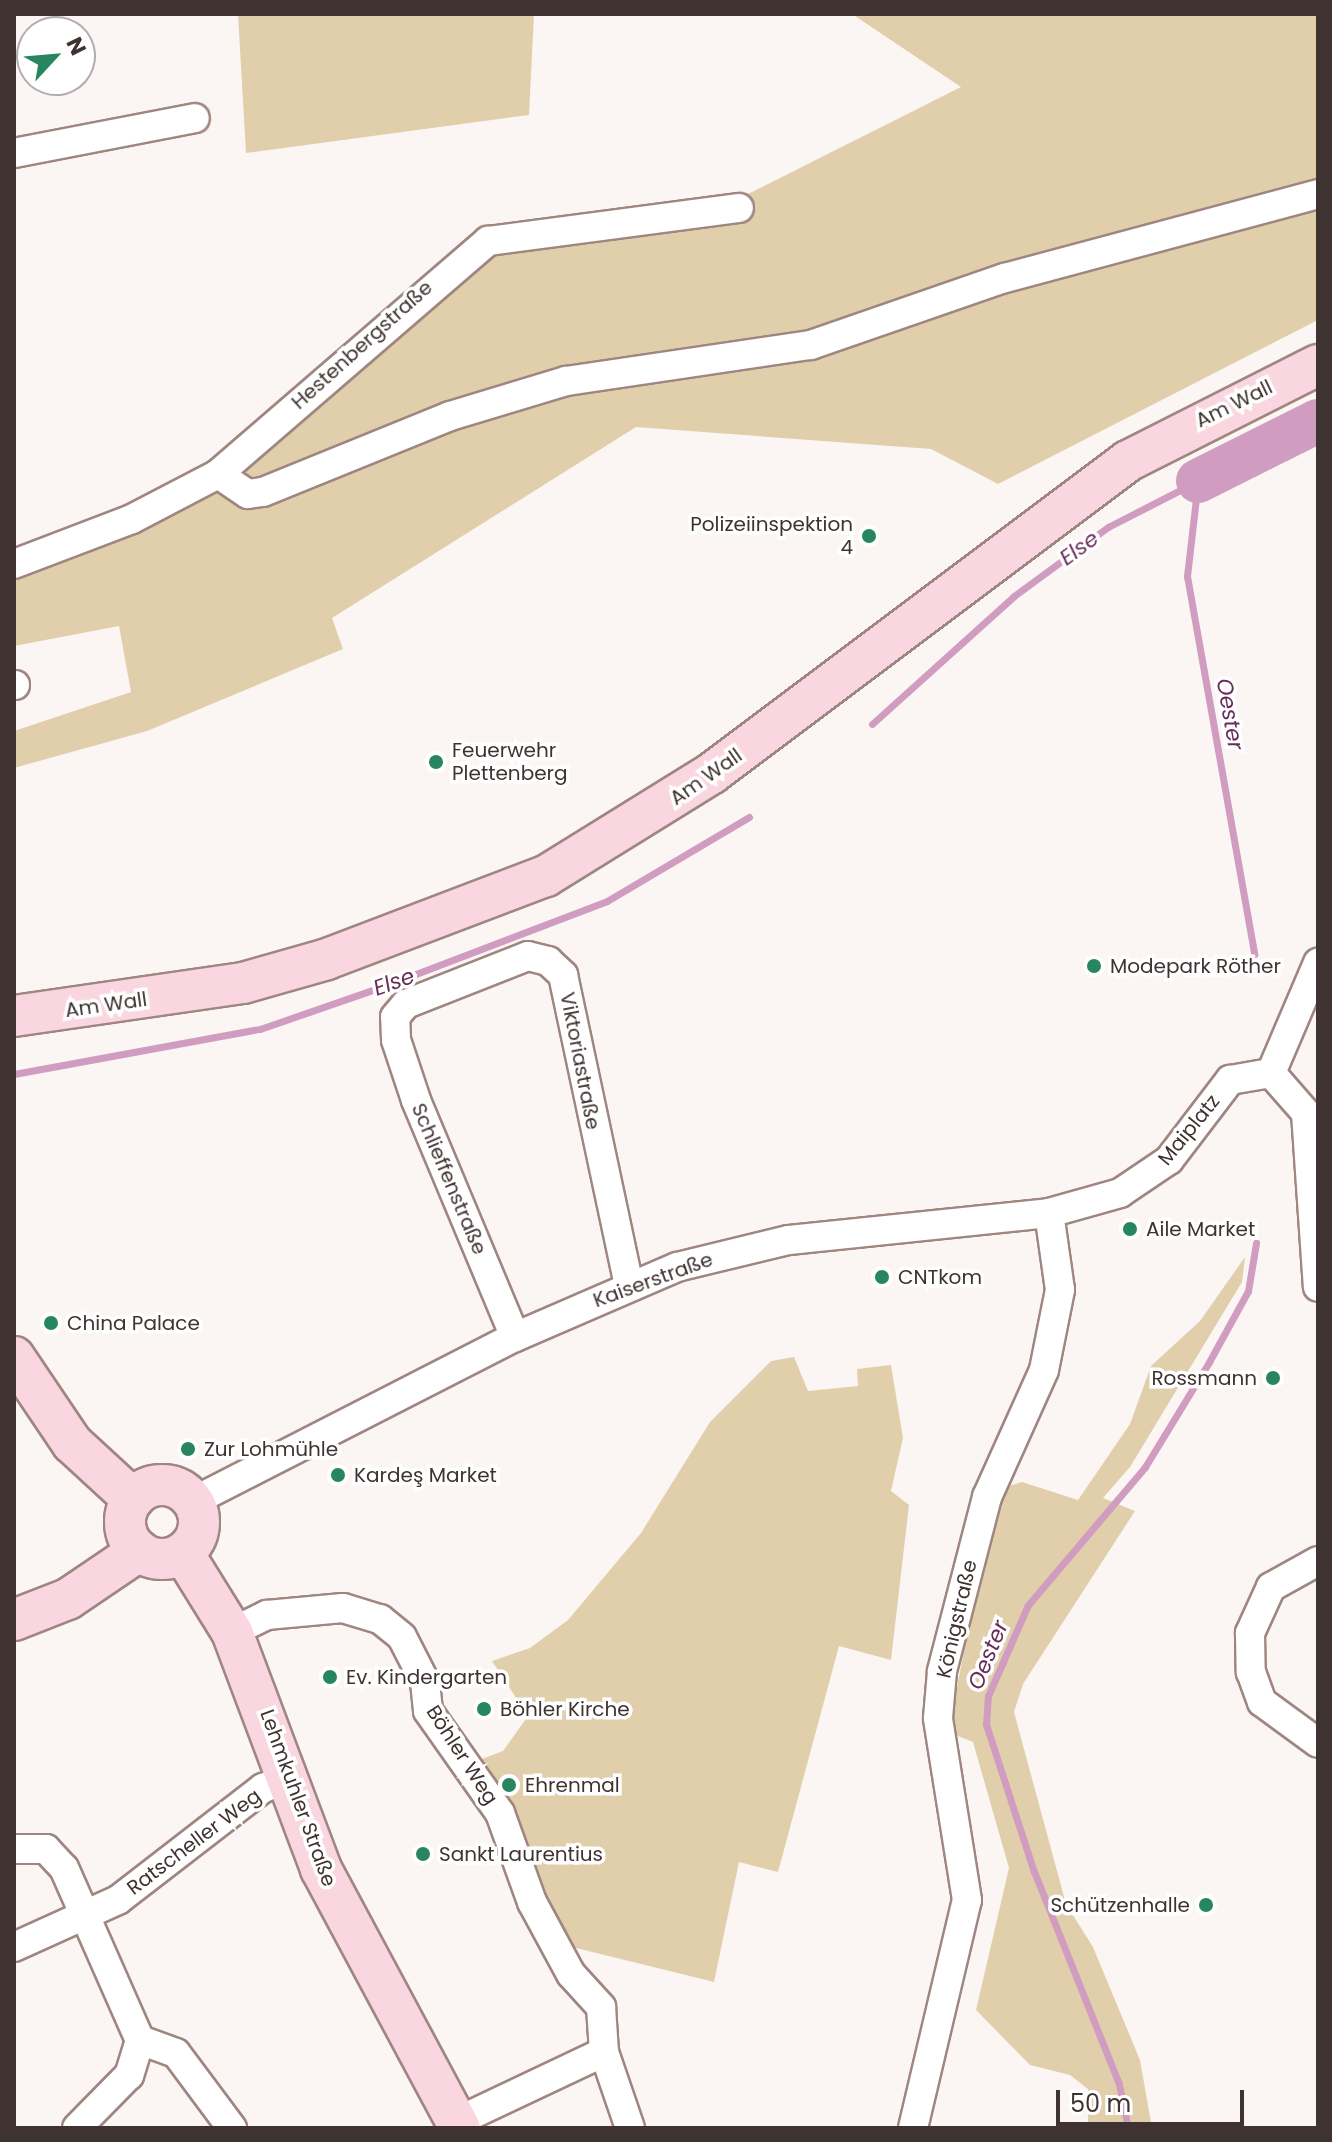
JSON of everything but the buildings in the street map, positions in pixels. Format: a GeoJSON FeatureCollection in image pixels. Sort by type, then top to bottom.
{"type":"FeatureCollection","features":[{"type":"Feature","properties":{"kind":"main road","name":"Am Wall"},"geometry":{"type":"LineString","coordinates":[[14,1016],[243,983],[327,959],[546,876],[712,773],[1128,461],[1318,365]]}},
{"type":"Feature","properties":{"kind":"main road"},"geometry":{"type":"LineString","coordinates":[[14,1357],[72,1443],[133,1499]]}},
{"type":"Feature","properties":{"kind":"main road"},"geometry":{"type":"LineString","coordinates":[[163,1486],[192,1502],[198,1529],[183,1553],[161,1559],[139,1551],[125,1530],[133,1499],[163,1486]]}},
{"type":"Feature","properties":{"kind":"main road"},"geometry":{"type":"LineString","coordinates":[[14,1620],[68,1599],[139,1551]]}},
{"type":"Feature","properties":{"kind":"main road","name":"Lehmkuhler Straße"},"geometry":{"type":"LineString","coordinates":[[183,1553],[232,1632],[321,1869],[458,2125]]}},
{"type":"Feature","properties":{"kind":"street"},"geometry":{"type":"LineString","coordinates":[[14,153],[195,118]]}},
{"type":"Feature","properties":{"kind":"street"},"geometry":{"type":"LineString","coordinates":[[218,474],[248,494],[263,492],[450,416],[566,381],[811,345],[1005,278],[1318,194]]}},
{"type":"Feature","properties":{"kind":"street","name":"Hestenbergstraße"},"geometry":{"type":"LineString","coordinates":[[14,564],[132,519],[218,474],[488,241],[739,208]]}},
{"type":"Feature","properties":{"kind":"street","name":"Viktoriastraße"},"geometry":{"type":"LineString","coordinates":[[395,1017],[406,1004],[528,956],[548,961],[563,975],[629,1285]]}},
{"type":"Feature","properties":{"kind":"street"},"geometry":{"type":"LineString","coordinates":[[1318,963],[1271,1073],[1306,1113],[1318,1287]]}},
{"type":"Feature","properties":{"kind":"street","name":"Schlieffenstraße"},"geometry":{"type":"LineString","coordinates":[[395,1017],[416,1100],[515,1337]]}},
{"type":"Feature","properties":{"kind":"street","name":"Maiplatz"},"geometry":{"type":"LineString","coordinates":[[1150,1176],[1230,1080],[1271,1073]]}},
{"type":"Feature","properties":{"kind":"street","name":"Kaiserstraße"},"geometry":{"type":"LineString","coordinates":[[192,1502],[515,1337],[629,1285],[789,1240],[1049,1213],[1109,1197],[1150,1176]]}},
{"type":"Feature","properties":{"kind":"street","name":"Königstraße"},"geometry":{"type":"LineString","coordinates":[[913,2128],[967,1900],[938,1718],[942,1671],[987,1497],[1044,1370],[1060,1290],[1049,1213]]}},
{"type":"Feature","properties":{"kind":"street"},"geometry":{"type":"LineString","coordinates":[[1318,1561],[1271,1587],[1250,1633],[1251,1672],[1262,1702],[1318,1743]]}},
{"type":"Feature","properties":{"kind":"street","name":"Böhler Weg"},"geometry":{"type":"LineString","coordinates":[[232,1632],[303,1607],[366,1612],[396,1631],[413,1650],[428,1711],[500,1813],[560,1954],[601,2007],[604,2052],[630,2128]]}},
{"type":"Feature","properties":{"kind":"street","name":"Ratscheller Weg"},"geometry":{"type":"LineString","coordinates":[[14,1947],[87,1917],[158,1872],[263,1788],[288,1779]]}},
{"type":"Feature","properties":{"kind":"street"},"geometry":{"type":"LineString","coordinates":[[14,1849],[46,1849],[87,1917],[140,2040],[129,2075],[77,2128]]}},
{"type":"Feature","properties":{"kind":"street"},"geometry":{"type":"LineString","coordinates":[[140,2040],[176,2053],[232,2128]]}},
{"type":"Feature","properties":{"kind":"street"},"geometry":{"type":"LineString","coordinates":[[458,2125],[604,2052]]}},
{"type":"Feature","properties":{"kind":"shaded area"},"geometry":{"type":"Polygon","coordinates":[[[238,14],[534,14],[529,115],[246,153],[238,14]]]}},
{"type":"Feature","properties":{"kind":"shaded area"},"geometry":{"type":"Polygon","coordinates":[[[852,14],[1318,14],[1318,320],[998,484],[931,449],[636,427],[332,618],[343,649],[147,731],[14,768],[14,731],[131,692],[119,626],[14,646],[14,564],[218,474],[488,241],[708,214],[961,87],[852,14]]]}},
{"type":"Feature","properties":{"kind":"shaded area"},"geometry":{"type":"Polygon","coordinates":[[[1245,1257],[1242,1282],[1130,1467],[1103,1498],[1135,1511],[1023,1684],[1014,1712],[1066,1904],[1093,1947],[1140,2060],[1152,2128],[1088,2128],[1088,2089],[1070,2075],[1030,2065],[976,2010],[1009,1868],[973,1742],[953,1734],[954,1702],[996,1490],[1022,1482],[1078,1500],[1130,1424],[1151,1366],[1200,1321],[1245,1257]]]}},
{"type":"Feature","properties":{"kind":"shaded area"},"geometry":{"type":"Polygon","coordinates":[[[794,1357],[808,1391],[858,1386],[857,1369],[891,1365],[903,1438],[891,1491],[909,1505],[891,1660],[839,1646],[778,1872],[739,1862],[714,1982],[564,1945],[474,1762],[503,1751],[528,1716],[492,1661],[530,1648],[568,1620],[641,1533],[710,1422],[771,1361],[794,1357]]]}},
{"type":"Feature","properties":{"kind":"waterway","name":"Else"},"geometry":{"type":"LineString","coordinates":[[1198,481],[1318,421]]}},
{"type":"Feature","properties":{"kind":"waterway","name":"Oester"},"geometry":{"type":"LineString","coordinates":[[1198,481],[1187,576],[1254,954]]}},
{"type":"Feature","properties":{"kind":"waterway","name":"Else"},"geometry":{"type":"LineString","coordinates":[[872,724],[1014,596],[1108,527],[1198,481]]}},
{"type":"Feature","properties":{"kind":"waterway","name":"Else"},"geometry":{"type":"LineString","coordinates":[[14,1074],[260,1029],[387,985],[607,901],[749,817]]}},
{"type":"Feature","properties":{"kind":"waterway","name":"Oester"},"geometry":{"type":"LineString","coordinates":[[1128,2128],[1119,2084],[1034,1872],[986,1724],[988,1696],[1028,1605],[1145,1467],[1209,1362],[1248,1291],[1256,1243]]}},
{"type":"Feature","properties":{"kind":"place","name":"Polizeiinspektion 4"},"geometry":{"type":"Point","coordinates":[869,536]}},
{"type":"Feature","properties":{"kind":"place","name":"Feuerwehr Plettenberg"},"geometry":{"type":"Point","coordinates":[436,762]}},
{"type":"Feature","properties":{"kind":"place","name":"Modepark Röther"},"geometry":{"type":"Point","coordinates":[1094,966]}},
{"type":"Feature","properties":{"kind":"place","name":"Aile Market"},"geometry":{"type":"Point","coordinates":[1130,1229]}},
{"type":"Feature","properties":{"kind":"place","name":"CNTkom"},"geometry":{"type":"Point","coordinates":[882,1277]}},
{"type":"Feature","properties":{"kind":"place","name":"China Palace"},"geometry":{"type":"Point","coordinates":[51,1323]}},
{"type":"Feature","properties":{"kind":"place","name":"Rossmann"},"geometry":{"type":"Point","coordinates":[1273,1378]}},
{"type":"Feature","properties":{"kind":"place","name":"Zur Lohmühle"},"geometry":{"type":"Point","coordinates":[188,1449]}},
{"type":"Feature","properties":{"kind":"place","name":"Kardeş Market"},"geometry":{"type":"Point","coordinates":[338,1475]}},
{"type":"Feature","properties":{"kind":"place","name":"Ev. Kindergarten"},"geometry":{"type":"Point","coordinates":[330,1677]}},
{"type":"Feature","properties":{"kind":"place","name":"Böhler Kirche"},"geometry":{"type":"Point","coordinates":[484,1709]}},
{"type":"Feature","properties":{"kind":"place","name":"Ehrenmal"},"geometry":{"type":"Point","coordinates":[509,1785]}},
{"type":"Feature","properties":{"kind":"place","name":"Sankt Laurentius"},"geometry":{"type":"Point","coordinates":[423,1854]}},
{"type":"Feature","properties":{"kind":"place","name":"Schützenhalle"},"geometry":{"type":"Point","coordinates":[1206,1905]}}]}
